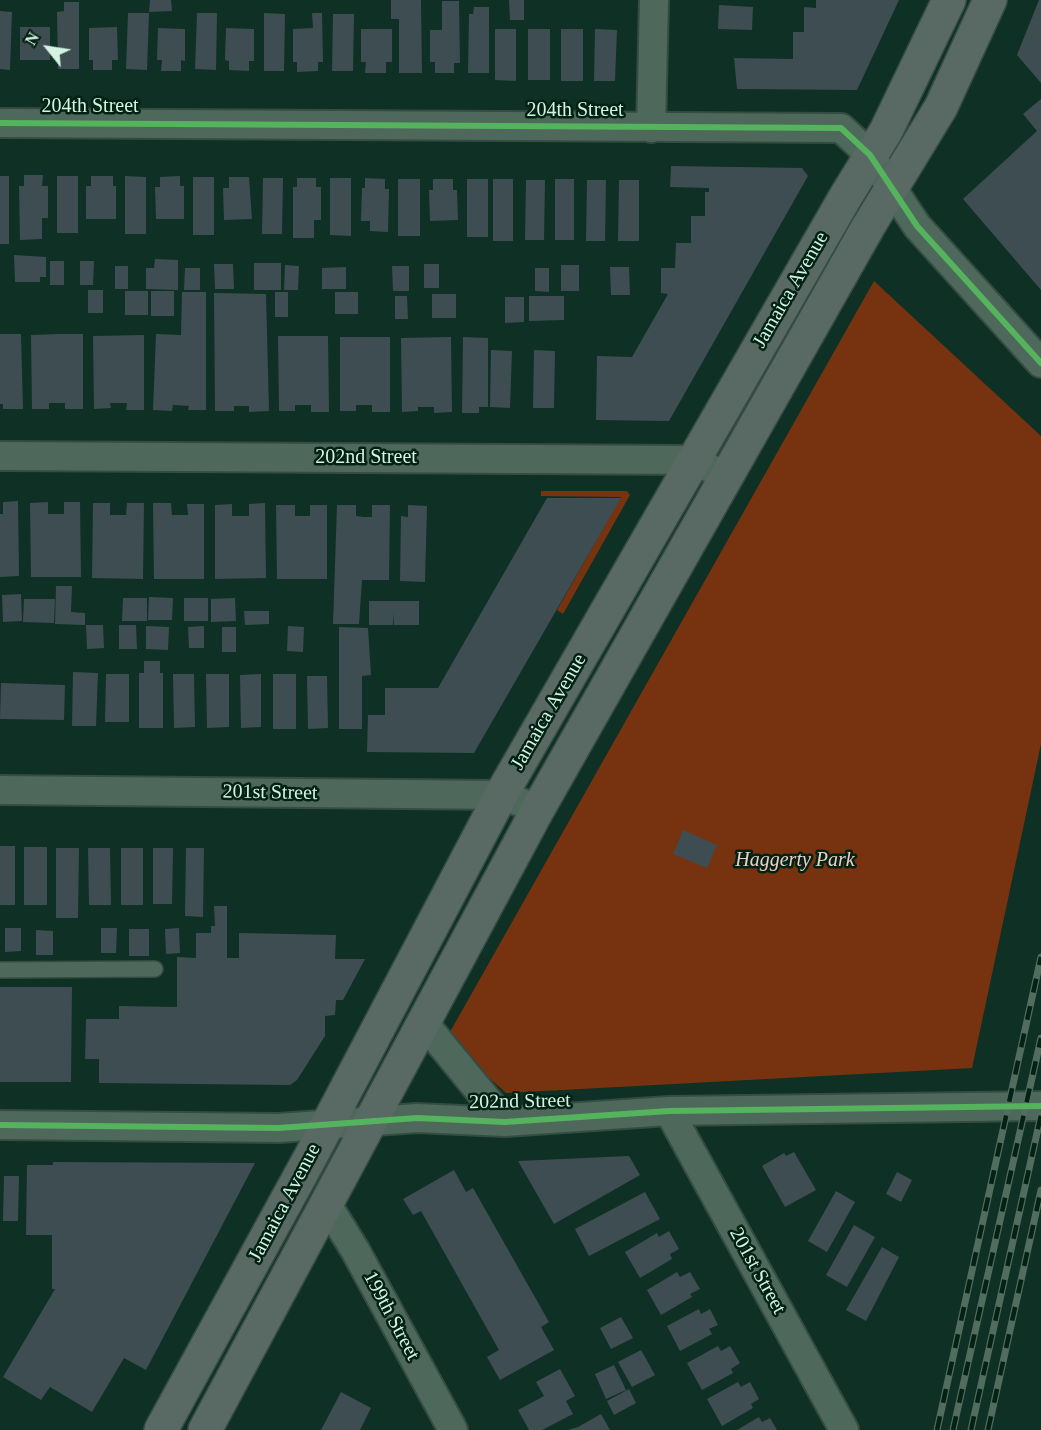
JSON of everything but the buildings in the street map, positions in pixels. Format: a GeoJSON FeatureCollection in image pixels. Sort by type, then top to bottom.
{"type":"FeatureCollection","features":[{"type":"Feature","properties":{"kind":"main road","name":"Jamaica Avenue"},"geometry":{"type":"LineString","coordinates":[[161,1430],[327,1124],[501,795],[886,130],[949,0]]}},
{"type":"Feature","properties":{"kind":"main road","name":"Jamaica Avenue"},"geometry":{"type":"LineString","coordinates":[[205,1430],[538,809],[891,189],[941,107],[990,0]]}},
{"type":"Feature","properties":{"kind":"street"},"geometry":{"type":"LineString","coordinates":[[651,128],[654,0]]}},
{"type":"Feature","properties":{"kind":"street","name":"204th Street"},"geometry":{"type":"LineString","coordinates":[[0,123],[841,128],[870,155],[916,226],[1041,363]]}},
{"type":"Feature","properties":{"kind":"street","name":"202nd Street"},"geometry":{"type":"LineString","coordinates":[[0,456],[693,460],[728,477]]}},
{"type":"Feature","properties":{"kind":"street","name":"201st Street"},"geometry":{"type":"LineString","coordinates":[[0,790],[501,795],[538,809]]}},
{"type":"Feature","properties":{"kind":"street","name":"202nd Street"},"geometry":{"type":"LineString","coordinates":[[423,1022],[505,1122]]}},
{"type":"Feature","properties":{"kind":"street","name":"202nd Street"},"geometry":{"type":"LineString","coordinates":[[0,1125],[279,1128],[417,1118],[505,1122],[669,1111],[1041,1106]]}},
{"type":"Feature","properties":{"kind":"street","name":"201st Street"},"geometry":{"type":"LineString","coordinates":[[669,1111],[844,1430]]}},
{"type":"Feature","properties":{"kind":"street","name":"199th Street"},"geometry":{"type":"LineString","coordinates":[[326,1203],[356,1250],[453,1430]]}},
{"type":"Feature","properties":{"kind":"lane"},"geometry":{"type":"LineString","coordinates":[[0,970],[155,969]]}},
{"type":"Feature","properties":{"kind":"green space","name":"Haggerty Park"},"geometry":{"type":"Polygon","coordinates":[[[874,281],[1041,436],[1041,744],[972,1068],[506,1093],[446,1039],[874,281]]]}},
{"type":"Feature","properties":{"kind":"green space"},"geometry":{"type":"Polygon","coordinates":[[[541,491],[627,491],[630,495],[563,614],[557,610],[621,497],[541,496],[541,491]]]}},
{"type":"Feature","properties":{"kind":"railway"},"geometry":{"type":"LineString","coordinates":[[937,1430],[1041,957]]}},
{"type":"Feature","properties":{"kind":"railway"},"geometry":{"type":"LineString","coordinates":[[953,1430],[1041,1038]]}},
{"type":"Feature","properties":{"kind":"railway"},"geometry":{"type":"LineString","coordinates":[[971,1430],[1041,1115]]}},
{"type":"Feature","properties":{"kind":"railway"},"geometry":{"type":"LineString","coordinates":[[988,1430],[1041,1190]]}},
{"type":"Feature","properties":{"kind":"cycle path"},"geometry":{"type":"LineString","coordinates":[[0,123],[841,128],[870,155],[917,226],[1041,363]]}},
{"type":"Feature","properties":{"kind":"cycle path"},"geometry":{"type":"LineString","coordinates":[[0,1125],[279,1128],[417,1118],[505,1122],[669,1111],[1041,1106]]}}]}
